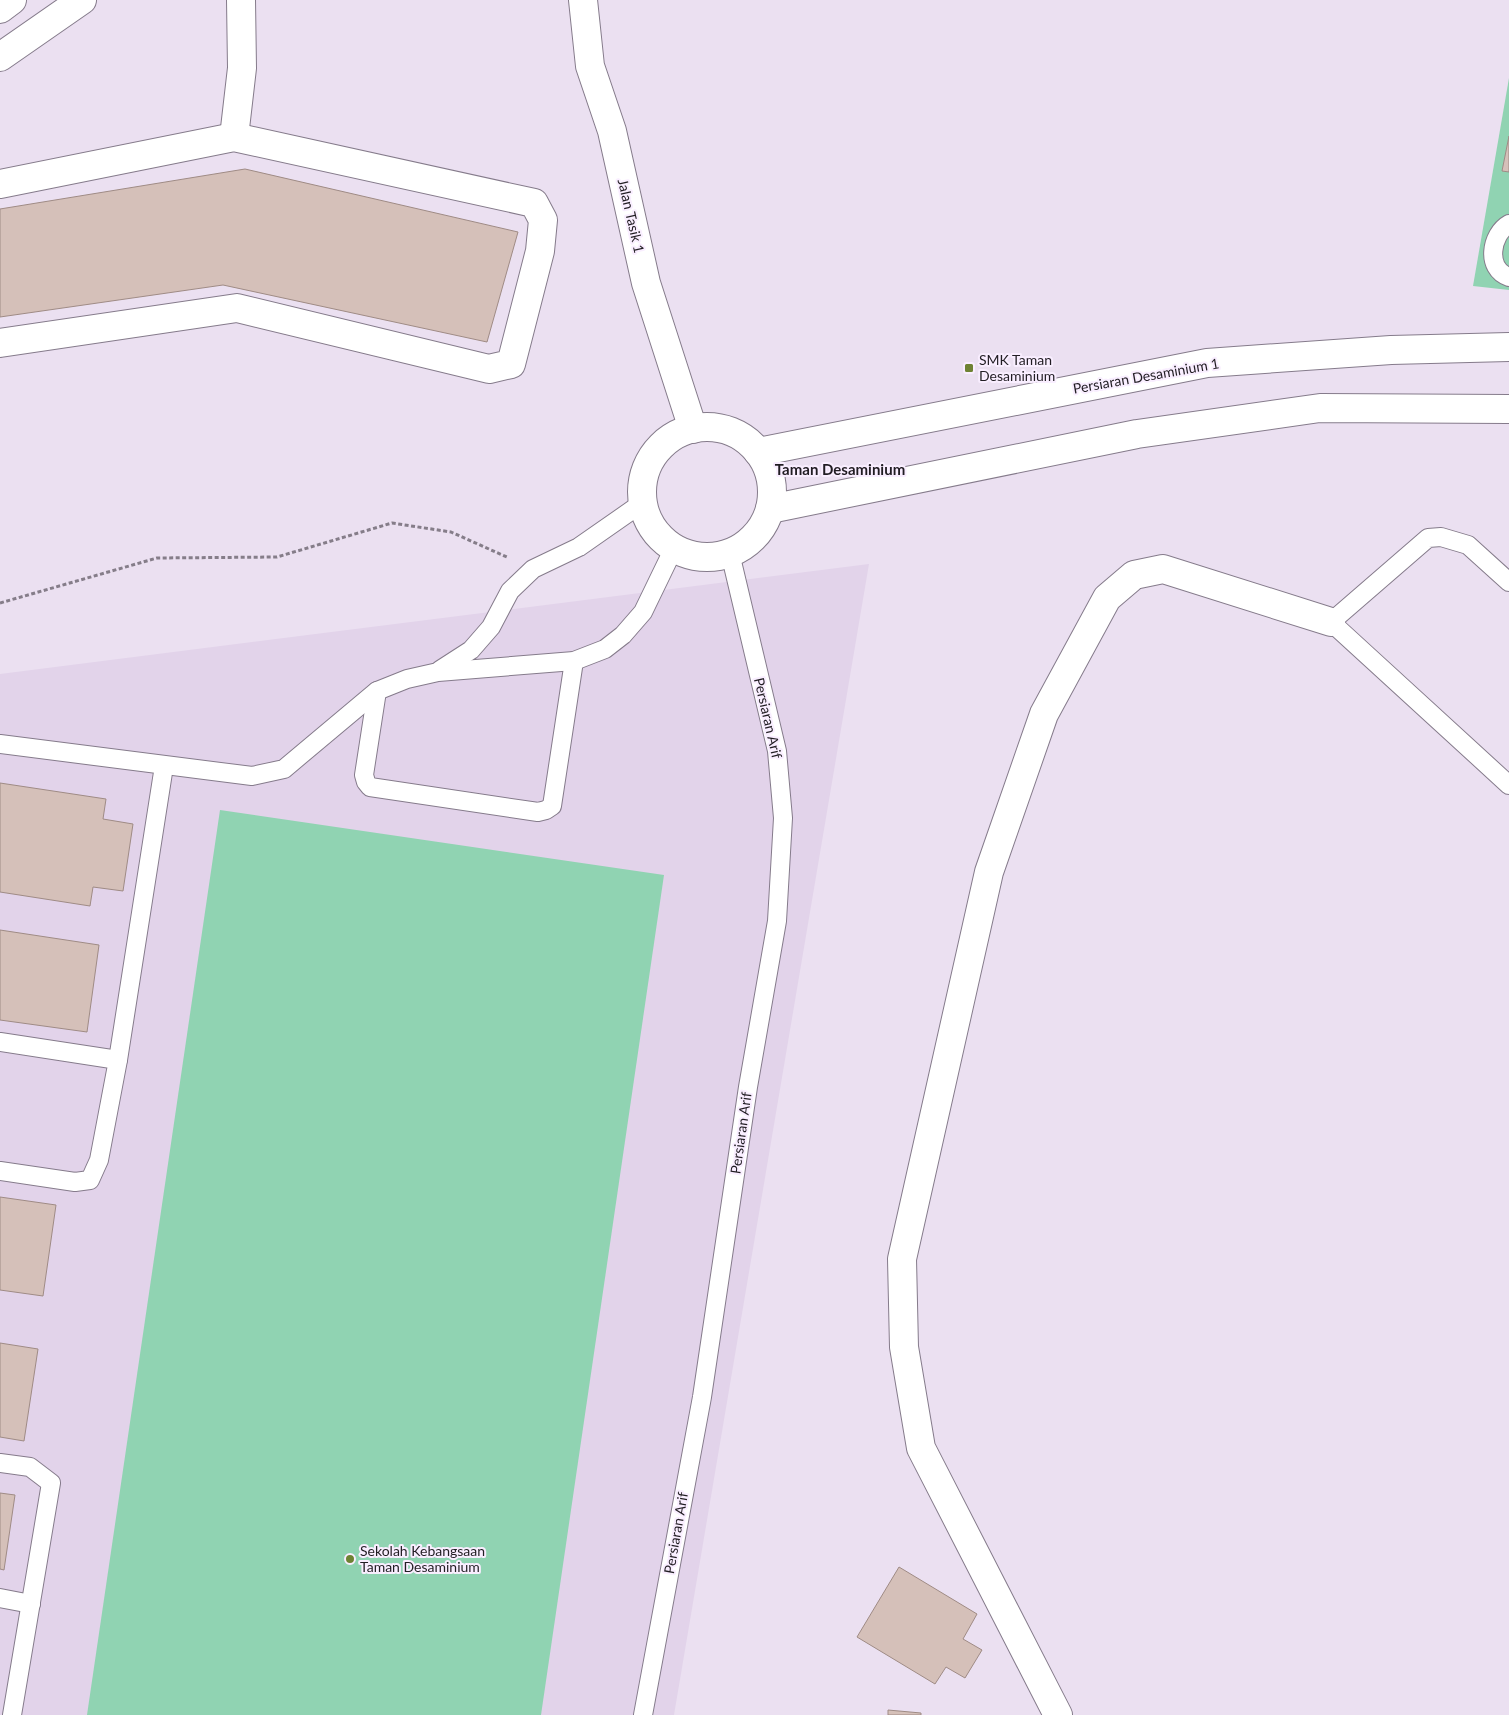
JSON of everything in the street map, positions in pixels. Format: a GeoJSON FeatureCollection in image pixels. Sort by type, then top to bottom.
{"type":"FeatureCollection","features":[{"type":"Feature","properties":{"kind":"street"},"geometry":{"type":"LineString","coordinates":[[0,8],[12,0]]}},
{"type":"Feature","properties":{"kind":"street"},"geometry":{"type":"LineString","coordinates":[[0,57],[82,0]]}},
{"type":"Feature","properties":{"kind":"street"},"geometry":{"type":"LineString","coordinates":[[234,137],[242,68],[241,0]]}},
{"type":"Feature","properties":{"kind":"street","name":"Jalan Tasik 1"},"geometry":{"type":"LineString","coordinates":[[584,0],[590,66],[612,132],[646,283],[693,429]]}},
{"type":"Feature","properties":{"kind":"street"},"geometry":{"type":"LineString","coordinates":[[0,184],[234,137],[534,203],[543,220],[540,251],[511,364],[489,369],[237,308],[0,343]]}},
{"type":"Feature","properties":{"kind":"street","name":"Persiaran Desaminium 1"},"geometry":{"type":"LineString","coordinates":[[758,452],[1207,363],[1391,350],[1509,347]]}},
{"type":"Feature","properties":{"kind":"street"},"geometry":{"type":"LineString","coordinates":[[770,509],[1136,434],[1310,409],[1509,409]]}},
{"type":"Feature","properties":{"kind":"street"},"geometry":{"type":"LineString","coordinates":[[711,427],[729,431],[745,440],[758,452],[768,469],[772,489],[770,509],[762,528],[748,543],[730,553],[711,557],[692,555],[674,548],[659,537],[648,521],[642,503],[642,483],[648,464],[659,448],[674,436],[693,429],[711,427]]}},
{"type":"Feature","properties":{"kind":"street"},"geometry":{"type":"LineString","coordinates":[[1058,1715],[921,1448],[904,1347],[902,1259],[989,872],[1044,714],[1107,598],[1134,575],[1163,569],[1331,622]]}},
{"type":"Feature","properties":{"kind":"lane"},"geometry":{"type":"LineString","coordinates":[[1509,224],[1501,230],[1493,253],[1493,262],[1504,276],[1509,277]]}},
{"type":"Feature","properties":{"kind":"lane"},"geometry":{"type":"LineString","coordinates":[[438,672],[471,650],[491,627],[510,591],[533,569],[579,547],[642,503]]}},
{"type":"Feature","properties":{"kind":"lane"},"geometry":{"type":"LineString","coordinates":[[1509,582],[1468,545],[1441,537],[1428,538],[1331,622],[1509,785]]}},
{"type":"Feature","properties":{"kind":"lane"},"geometry":{"type":"LineString","coordinates":[[0,744],[252,776],[284,769],[377,691],[407,679],[438,672],[574,661],[606,649],[624,635],[643,612],[674,548]]}},
{"type":"Feature","properties":{"kind":"lane","name":"Persiaran Arif"},"geometry":{"type":"LineString","coordinates":[[643,1715],[702,1396],[748,1087],[777,921],[783,818],[777,751],[730,553]]}},
{"type":"Feature","properties":{"kind":"lane"},"geometry":{"type":"LineString","coordinates":[[377,691],[364,775],[370,787],[538,812],[552,806],[574,661]]}},
{"type":"Feature","properties":{"kind":"lane"},"geometry":{"type":"LineString","coordinates":[[0,1171],[75,1182],[90,1180],[99,1160],[118,1060],[164,766]]}},
{"type":"Feature","properties":{"kind":"lane"},"geometry":{"type":"LineString","coordinates":[[0,1042],[118,1060]]}},
{"type":"Feature","properties":{"kind":"lane"},"geometry":{"type":"LineString","coordinates":[[0,1463],[30,1467],[51,1483],[12,1715]]}},
{"type":"Feature","properties":{"kind":"lane"},"geometry":{"type":"LineString","coordinates":[[0,1598],[31,1604]]}},
{"type":"Feature","properties":{"kind":"path"},"geometry":{"type":"LineString","coordinates":[[0,603],[157,558],[278,556],[392,523],[451,532],[533,569]]}},
{"type":"Feature","properties":{"kind":"shaded area"},"geometry":{"type":"Polygon","coordinates":[[[869,564],[674,1715],[0,1715],[0,674],[869,564]]]}},
{"type":"Feature","properties":{"kind":"green space"},"geometry":{"type":"Polygon","coordinates":[[[1509,78],[1509,290],[1473,286],[1509,78]]]}},
{"type":"Feature","properties":{"kind":"green space"},"geometry":{"type":"Polygon","coordinates":[[[220,810],[664,875],[541,1715],[87,1715],[220,810]]]}},
{"type":"Feature","properties":{"kind":"building"},"geometry":{"type":"Polygon","coordinates":[[[1509,136],[1509,172],[1502,171],[1509,136]]]}},
{"type":"Feature","properties":{"kind":"building"},"geometry":{"type":"Polygon","coordinates":[[[245,169],[518,232],[487,342],[223,285],[0,317],[0,209],[245,169]]]}},
{"type":"Feature","properties":{"kind":"building"},"geometry":{"type":"Polygon","coordinates":[[[0,783],[106,799],[103,819],[133,824],[123,891],[93,887],[90,906],[0,892],[0,783]]]}},
{"type":"Feature","properties":{"kind":"building"},"geometry":{"type":"Polygon","coordinates":[[[0,930],[99,945],[87,1032],[0,1020],[0,930]]]}},
{"type":"Feature","properties":{"kind":"building"},"geometry":{"type":"Polygon","coordinates":[[[0,1197],[56,1205],[43,1296],[0,1290],[0,1197]]]}},
{"type":"Feature","properties":{"kind":"building"},"geometry":{"type":"Polygon","coordinates":[[[0,1343],[38,1349],[24,1441],[0,1437],[0,1343]]]}},
{"type":"Feature","properties":{"kind":"building"},"geometry":{"type":"Polygon","coordinates":[[[0,1493],[15,1495],[4,1570],[0,1569],[0,1493]]]}},
{"type":"Feature","properties":{"kind":"building"},"geometry":{"type":"Polygon","coordinates":[[[899,1567],[977,1614],[963,1639],[982,1650],[965,1678],[946,1667],[935,1684],[857,1637],[899,1567]]]}},
{"type":"Feature","properties":{"kind":"building"},"geometry":{"type":"Polygon","coordinates":[[[888,1710],[921,1713],[921,1715],[888,1715],[888,1710]]]}},
{"type":"Feature","properties":{"kind":"place","name":"SMK Taman Desaminium"},"geometry":{"type":"Point","coordinates":[969,368]}},
{"type":"Feature","properties":{"kind":"place","name":"Sekolah Kebangsaan Taman Desaminium"},"geometry":{"type":"Point","coordinates":[350,1559]}},
{"type":"Feature","properties":{"kind":"district","name":"Taman Desaminium"},"geometry":{"type":"Point","coordinates":[840,470]}}]}
